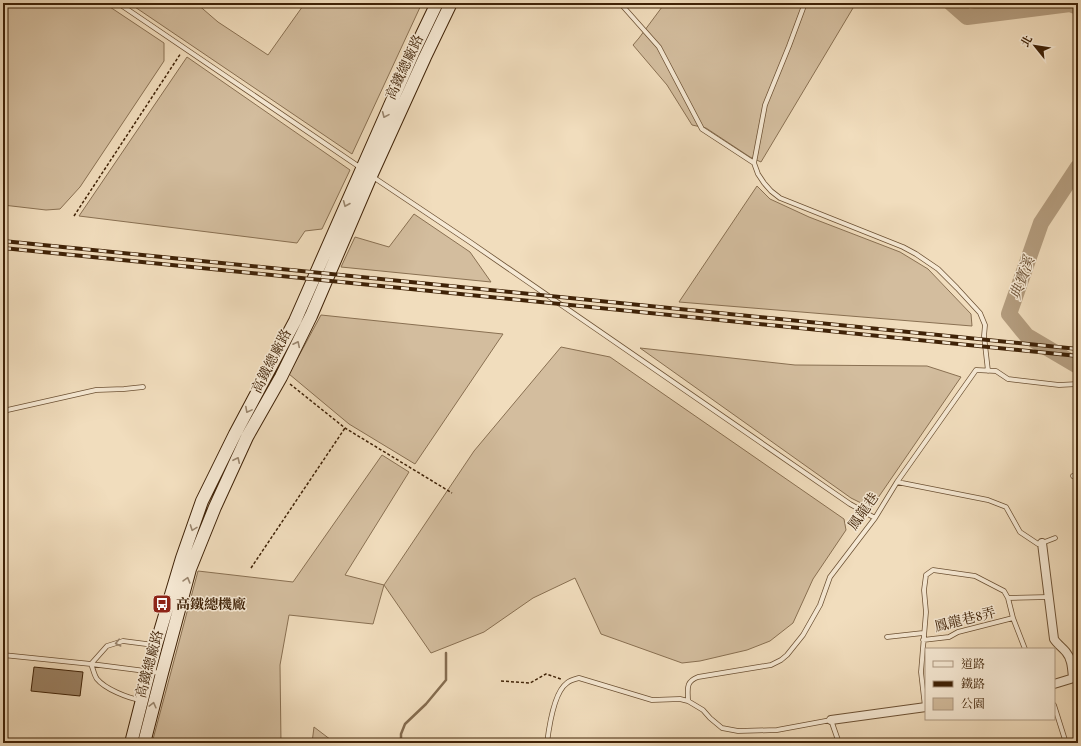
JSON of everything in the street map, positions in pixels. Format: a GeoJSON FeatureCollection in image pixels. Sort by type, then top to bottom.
{"type":"FeatureCollection","features":[{"type":"Feature","properties":{"kind":"street","name":"高鐵總廠路"},"geometry":{"type":"LineString","coordinates":[[131,743],[143,700],[156,672],[190,569],[215,507],[247,437],[281,377],[311,316],[412,52],[437,3]]}},
{"type":"Feature","properties":{"kind":"street","name":"高鐵總廠路"},"geometry":{"type":"LineString","coordinates":[[144,743],[156,672],[156,645],[182,558],[202,501],[235,434],[296,321],[366,172],[451,3]]}},
{"type":"Feature","properties":{"kind":"street"},"geometry":{"type":"LineString","coordinates":[[1042,543],[1054,639],[1056,643],[1066,651],[1070,658],[1076,677],[1055,684]]}},
{"type":"Feature","properties":{"kind":"street"},"geometry":{"type":"LineString","coordinates":[[831,720],[925,707]]}},
{"type":"Feature","properties":{"kind":"lane"},"geometry":{"type":"LineString","coordinates":[[118,3],[483,251],[850,504],[875,518]]}},
{"type":"Feature","properties":{"kind":"lane"},"geometry":{"type":"LineString","coordinates":[[620,3],[659,47],[702,129],[754,163]]}},
{"type":"Feature","properties":{"kind":"lane"},"geometry":{"type":"LineString","coordinates":[[805,3],[765,105],[754,163],[758,174],[771,192],[780,198],[903,247],[938,269],[958,288],[980,313],[985,325],[984,336],[988,371],[996,371],[1008,379],[1059,385],[1078,384]]}},
{"type":"Feature","properties":{"kind":"lane","name":"鳳龍巷"},"geometry":{"type":"LineString","coordinates":[[688,701],[688,685],[692,680],[698,677],[771,665],[787,656],[803,635],[820,605],[830,577],[875,518],[897,482],[976,370],[988,371]]}},
{"type":"Feature","properties":{"kind":"lane"},"geometry":{"type":"LineString","coordinates":[[3,412],[96,390],[142,387]]}},
{"type":"Feature","properties":{"kind":"lane"},"geometry":{"type":"LineString","coordinates":[[1073,476],[1078,475]]}},
{"type":"Feature","properties":{"kind":"lane"},"geometry":{"type":"LineString","coordinates":[[897,482],[988,500],[1006,506],[1020,532],[1038,544],[1055,538]]}},
{"type":"Feature","properties":{"kind":"lane","name":"鳳龍巷8弄"},"geometry":{"type":"LineString","coordinates":[[925,707],[921,672],[923,633],[926,612],[924,590],[926,575],[933,570],[975,576],[1004,591],[1008,598],[1013,618],[1025,648]]}},
{"type":"Feature","properties":{"kind":"lane"},"geometry":{"type":"LineString","coordinates":[[1008,598],[1049,597]]}},
{"type":"Feature","properties":{"kind":"lane","name":"鳳龍巷8弄"},"geometry":{"type":"LineString","coordinates":[[923,640],[949,637],[958,632],[1013,618]]}},
{"type":"Feature","properties":{"kind":"lane"},"geometry":{"type":"LineString","coordinates":[[887,637],[923,633]]}},
{"type":"Feature","properties":{"kind":"lane"},"geometry":{"type":"LineString","coordinates":[[91,664],[107,646],[123,641],[156,645]]}},
{"type":"Feature","properties":{"kind":"lane"},"geometry":{"type":"LineString","coordinates":[[3,655],[156,672]]}},
{"type":"Feature","properties":{"kind":"lane"},"geometry":{"type":"LineString","coordinates":[[91,664],[97,678],[109,689],[132,698],[143,700]]}},
{"type":"Feature","properties":{"kind":"lane"},"geometry":{"type":"LineString","coordinates":[[546,743],[551,718],[560,691],[566,683],[579,678],[652,700],[680,699],[688,701],[702,710],[722,728],[738,731],[777,730],[831,720],[839,743]]}},
{"type":"Feature","properties":{"kind":"lane"},"geometry":{"type":"LineString","coordinates":[[1055,708],[1066,743]]}},
{"type":"Feature","properties":{"kind":"path"},"geometry":{"type":"LineString","coordinates":[[74,216],[184,48]]}},
{"type":"Feature","properties":{"kind":"path"},"geometry":{"type":"LineString","coordinates":[[281,377],[346,428],[452,493]]}},
{"type":"Feature","properties":{"kind":"path"},"geometry":{"type":"LineString","coordinates":[[251,568],[346,428]]}},
{"type":"Feature","properties":{"kind":"path"},"geometry":{"type":"LineString","coordinates":[[500,681],[530,683],[546,674],[569,682]]}},
{"type":"Feature","properties":{"kind":"green space"},"geometry":{"type":"Polygon","coordinates":[[[3,3],[104,3],[164,43],[164,61],[80,187],[60,209],[46,210],[3,205],[3,3]]]}},
{"type":"Feature","properties":{"kind":"green space"},"geometry":{"type":"Polygon","coordinates":[[[129,3],[196,3],[218,22],[268,55],[305,3],[422,3],[352,154],[129,3]]]}},
{"type":"Feature","properties":{"kind":"green space"},"geometry":{"type":"Polygon","coordinates":[[[665,3],[856,3],[761,162],[750,157],[706,128],[692,125],[667,85],[633,45],[665,3]]]}},
{"type":"Feature","properties":{"kind":"green space"},"geometry":{"type":"Polygon","coordinates":[[[187,57],[350,170],[322,229],[305,231],[297,243],[79,216],[187,57]]]}},
{"type":"Feature","properties":{"kind":"green space"},"geometry":{"type":"Polygon","coordinates":[[[757,186],[770,199],[809,217],[900,252],[928,269],[971,314],[972,326],[679,302],[757,186]]]}},
{"type":"Feature","properties":{"kind":"green space"},"geometry":{"type":"Polygon","coordinates":[[[414,214],[470,252],[491,282],[341,267],[355,237],[389,247],[414,214]]]}},
{"type":"Feature","properties":{"kind":"green space"},"geometry":{"type":"Polygon","coordinates":[[[321,315],[503,334],[415,464],[349,424],[289,374],[321,315]]]}},
{"type":"Feature","properties":{"kind":"green space"},"geometry":{"type":"Polygon","coordinates":[[[561,347],[610,357],[844,519],[846,530],[813,579],[793,623],[770,641],[747,650],[700,661],[682,663],[601,634],[575,578],[533,598],[484,632],[431,653],[384,585],[474,451],[561,347]]]}},
{"type":"Feature","properties":{"kind":"green space"},"geometry":{"type":"Polygon","coordinates":[[[640,348],[795,365],[927,366],[961,377],[871,508],[851,498],[640,348]]]}},
{"type":"Feature","properties":{"kind":"green space"},"geometry":{"type":"Polygon","coordinates":[[[382,455],[409,472],[345,575],[384,585],[373,624],[289,615],[280,665],[281,743],[152,743],[198,571],[293,582],[382,455]]]}},
{"type":"Feature","properties":{"kind":"green space"},"geometry":{"type":"Polygon","coordinates":[[[314,727],[335,743],[312,743],[314,727]]]}},
{"type":"Feature","properties":{"kind":"building"},"geometry":{"type":"Polygon","coordinates":[[[34,667],[83,672],[80,696],[31,691],[34,667]]]}},
{"type":"Feature","properties":{"kind":"waterway","name":"典寶溪"},"geometry":{"type":"LineString","coordinates":[[951,3],[967,17],[1070,4],[1078,7]]}},
{"type":"Feature","properties":{"kind":"waterway","name":"典寶溪"},"geometry":{"type":"LineString","coordinates":[[1078,167],[1041,223],[1009,314],[1027,336],[1078,366]]}},
{"type":"Feature","properties":{"kind":"waterway"},"geometry":{"type":"LineString","coordinates":[[401,743],[401,734],[405,724],[426,704],[446,680],[446,653]]}},
{"type":"Feature","properties":{"kind":"railway"},"geometry":{"type":"LineString","coordinates":[[3,241],[1078,349]]}},
{"type":"Feature","properties":{"kind":"railway"},"geometry":{"type":"LineString","coordinates":[[3,248],[1078,356]]}},
{"type":"Feature","properties":{"kind":"place","name":"高鐵總機廠"},"geometry":{"type":"Point","coordinates":[162,604]}}]}
